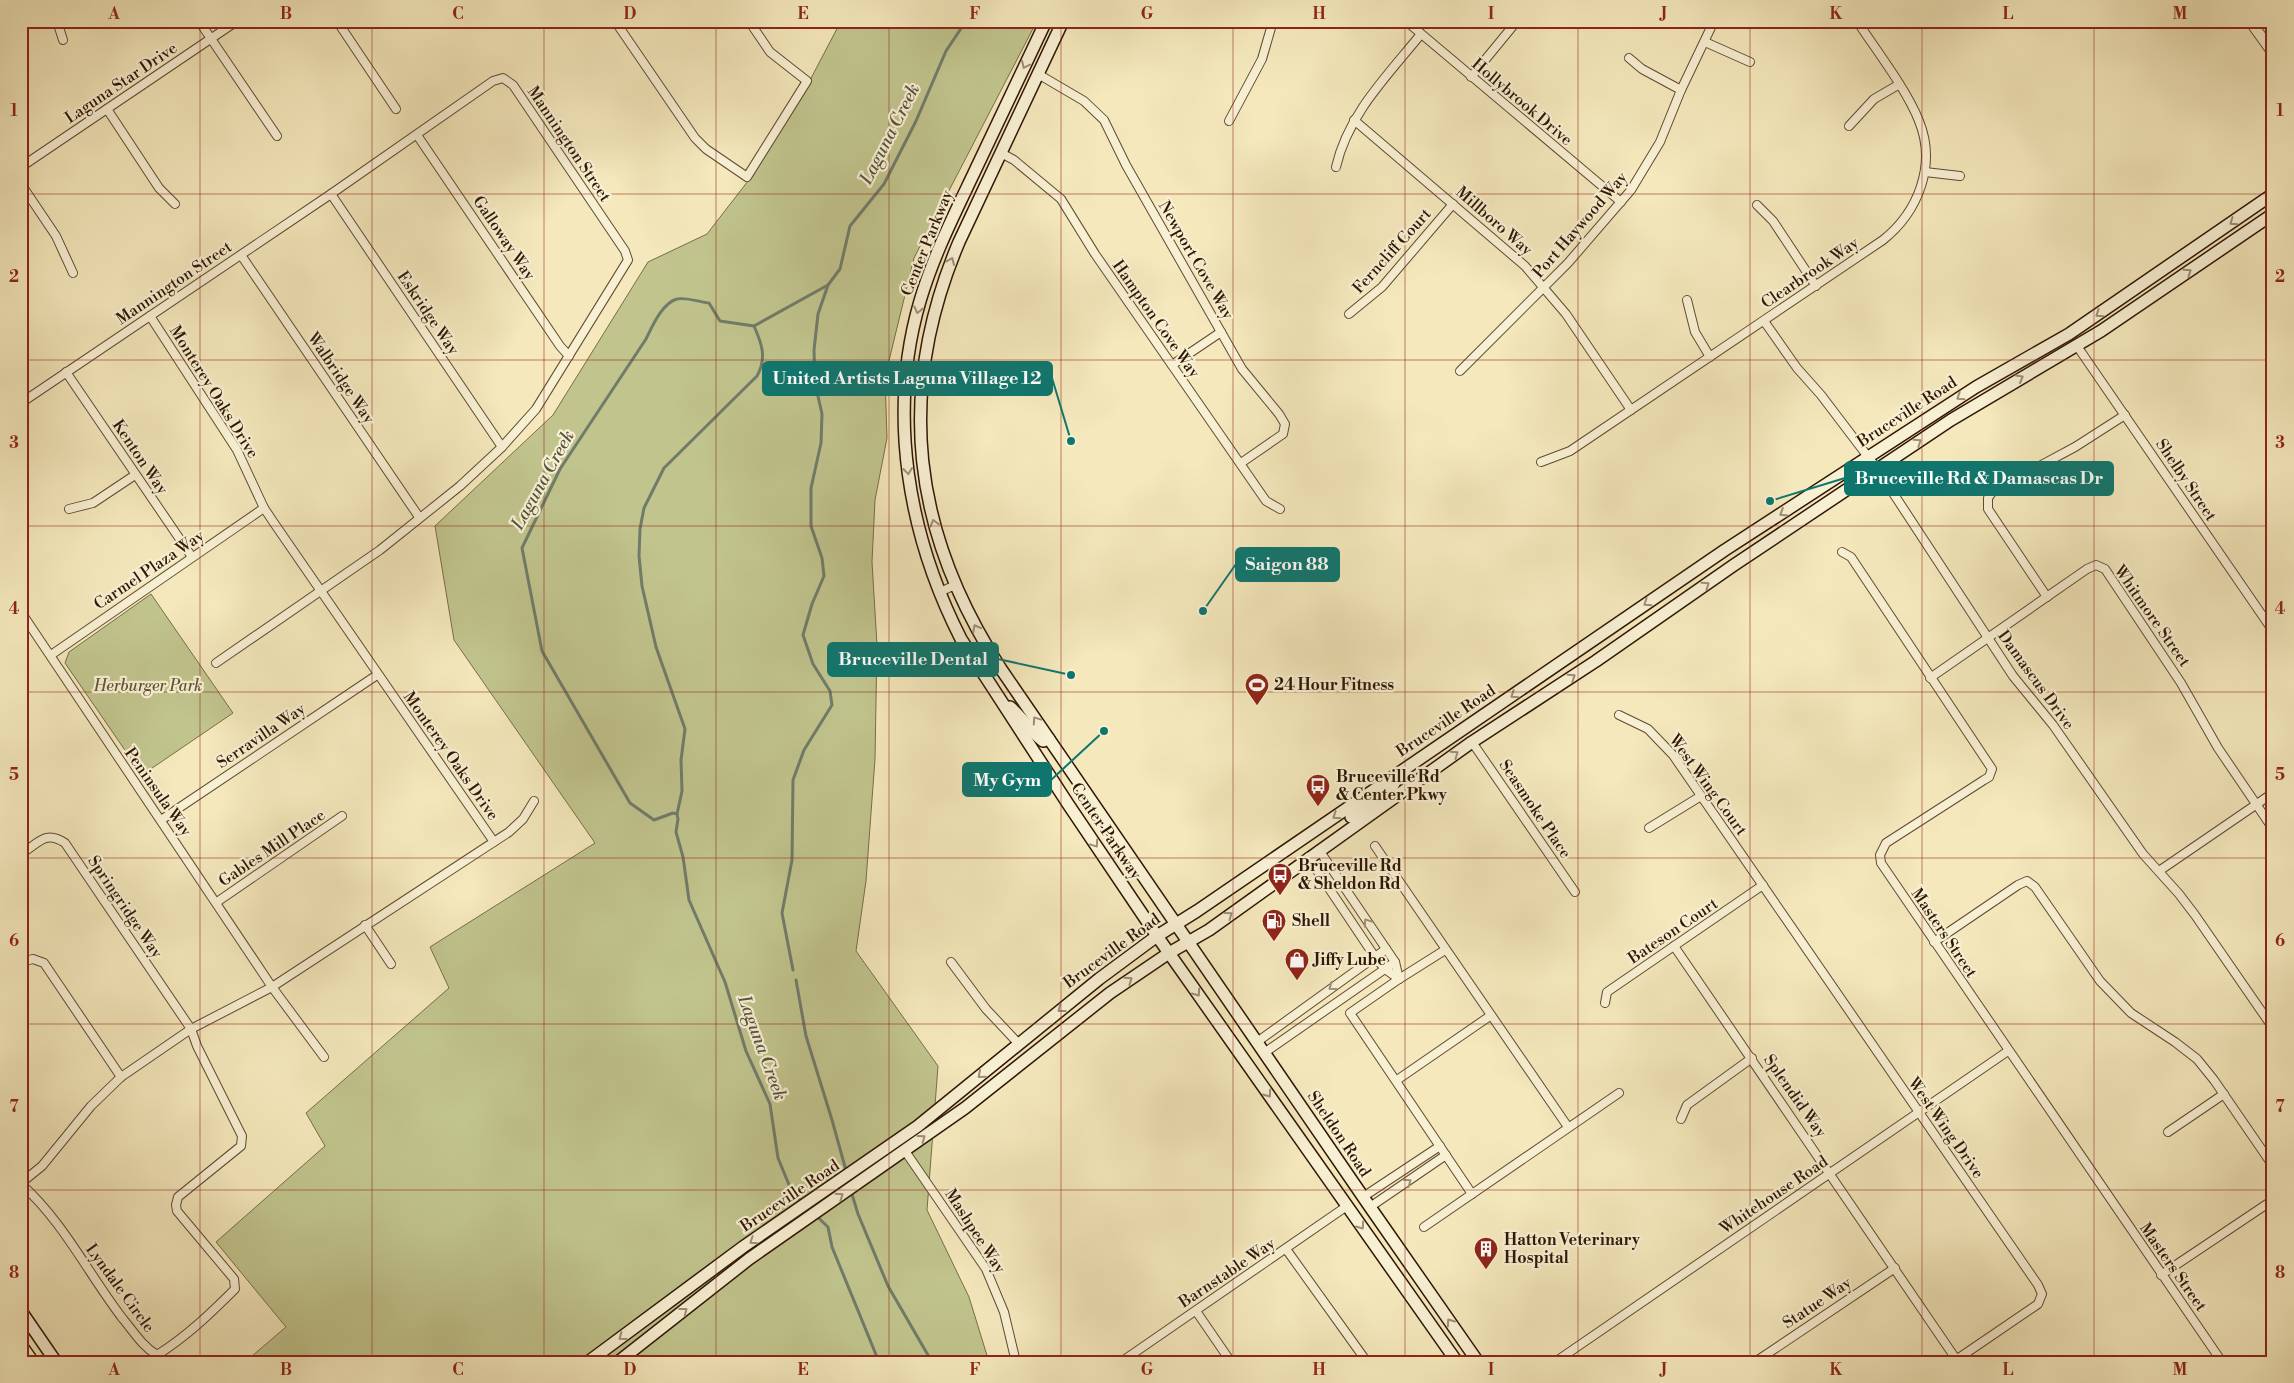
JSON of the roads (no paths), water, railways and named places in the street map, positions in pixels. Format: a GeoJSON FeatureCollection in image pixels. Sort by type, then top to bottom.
{"type":"FeatureCollection","features":[{"type":"Feature","properties":{"kind":"main road","name":"Center Parkway"},"geometry":{"type":"LineString","coordinates":[[1046,21],[941,243],[915,322],[906,387],[905,446],[914,510],[934,577],[961,638],[1068,804],[1157,936]]}},
{"type":"Feature","properties":{"kind":"main road","name":"Center Parkway"},"geometry":{"type":"LineString","coordinates":[[1063,21],[947,270],[930,330],[924,360],[921,401],[923,462],[933,520],[955,585],[978,634],[1175,924]]}},
{"type":"Feature","properties":{"kind":"main road","name":"Bruceville Road"},"geometry":{"type":"LineString","coordinates":[[588,1362],[743,1247],[796,1218],[879,1161],[1018,1043],[1157,936],[1725,550],[1976,387],[2069,334],[2273,194]]}},
{"type":"Feature","properties":{"kind":"main road","name":"Bruceville Road"},"geometry":{"type":"LineString","coordinates":[[879,1161],[905,1151],[965,1108],[1110,993],[1188,942],[1472,742],[1976,404],[2077,346],[2273,214]]}},
{"type":"Feature","properties":{"kind":"main road"},"geometry":{"type":"LineString","coordinates":[[1000,697],[1024,720],[1038,737],[1043,741],[1049,739]]}},
{"type":"Feature","properties":{"kind":"main road"},"geometry":{"type":"LineString","coordinates":[[1333,840],[1344,822],[1392,787],[1396,780],[1396,775]]}},
{"type":"Feature","properties":{"kind":"main road","name":"Sheldon Road"},"geometry":{"type":"LineString","coordinates":[[1175,924],[1478,1362]]}},
{"type":"Feature","properties":{"kind":"main road"},"geometry":{"type":"LineString","coordinates":[[1157,936],[1457,1362]]}},
{"type":"Feature","properties":{"kind":"main road","name":"Bruceville Road"},"geometry":{"type":"LineString","coordinates":[[618,1362],[749,1259],[796,1218]]}},
{"type":"Feature","properties":{"kind":"main road"},"geometry":{"type":"LineString","coordinates":[[21,1311],[56,1362]]}},
{"type":"Feature","properties":{"kind":"main road"},"geometry":{"type":"LineString","coordinates":[[21,1345],[33,1362]]}},
{"type":"Feature","properties":{"kind":"street"},"geometry":{"type":"LineString","coordinates":[[56,21],[63,40]]}},
{"type":"Feature","properties":{"kind":"street"},"geometry":{"type":"LineString","coordinates":[[199,21],[277,136]]}},
{"type":"Feature","properties":{"kind":"street","name":"Laguna Star Drive"},"geometry":{"type":"LineString","coordinates":[[21,167],[236,21]]}},
{"type":"Feature","properties":{"kind":"street"},"geometry":{"type":"LineString","coordinates":[[337,21],[396,109]]}},
{"type":"Feature","properties":{"kind":"street"},"geometry":{"type":"LineString","coordinates":[[615,21],[695,138],[706,149],[747,177],[807,81],[770,52],[749,21]]}},
{"type":"Feature","properties":{"kind":"street"},"geometry":{"type":"LineString","coordinates":[[1229,122],[1262,59],[1273,21]]}},
{"type":"Feature","properties":{"kind":"street","name":"Hollybrook Drive"},"geometry":{"type":"LineString","coordinates":[[1406,21],[1621,202]]}},
{"type":"Feature","properties":{"kind":"street"},"geometry":{"type":"LineString","coordinates":[[1471,77],[1517,21]]}},
{"type":"Feature","properties":{"kind":"street","name":"Port Haywood Way"},"geometry":{"type":"LineString","coordinates":[[1460,371],[1545,287],[1621,202],[1640,177],[1660,142],[1681,90],[1714,21]]}},
{"type":"Feature","properties":{"kind":"street","name":"Clearbrook Way"},"geometry":{"type":"LineString","coordinates":[[1541,462],[1570,451],[1816,286],[1893,232],[1913,206],[1920,191],[1925,172],[1926,151],[1922,128],[1914,109],[1857,21]]}},
{"type":"Feature","properties":{"kind":"street"},"geometry":{"type":"LineString","coordinates":[[2250,21],[2273,53]]}},
{"type":"Feature","properties":{"kind":"street"},"geometry":{"type":"LineString","coordinates":[[1336,167],[1345,137],[1354,120],[1421,34]]}},
{"type":"Feature","properties":{"kind":"street"},"geometry":{"type":"LineString","coordinates":[[1705,42],[1750,62]]}},
{"type":"Feature","properties":{"kind":"street"},"geometry":{"type":"LineString","coordinates":[[1628,58],[1642,69],[1681,90]]}},
{"type":"Feature","properties":{"kind":"street","name":"Newport Cove Way"},"geometry":{"type":"LineString","coordinates":[[1038,74],[1084,101],[1104,120],[1126,165],[1242,369],[1274,407],[1285,424],[1282,434],[1240,463]]}},
{"type":"Feature","properties":{"kind":"street","name":"Mannington Street"},"geometry":{"type":"LineString","coordinates":[[21,403],[331,194],[493,81],[503,78],[513,85],[625,251],[628,260],[536,409],[502,446],[460,486],[380,550],[216,663]]}},
{"type":"Feature","properties":{"kind":"street"},"geometry":{"type":"LineString","coordinates":[[1849,126],[1874,99],[1898,85]]}},
{"type":"Feature","properties":{"kind":"street"},"geometry":{"type":"LineString","coordinates":[[106,109],[160,188],[175,204]]}},
{"type":"Feature","properties":{"kind":"street","name":"Millboro Way"},"geometry":{"type":"LineString","coordinates":[[1354,120],[1525,266],[1545,287],[1566,314],[1631,410]]}},
{"type":"Feature","properties":{"kind":"street","name":"Galloway Way"},"geometry":{"type":"LineString","coordinates":[[417,135],[560,346],[570,356]]}},
{"type":"Feature","properties":{"kind":"street","name":"Hampton Cove Way"},"geometry":{"type":"LineString","coordinates":[[1001,153],[1014,160],[1061,199],[1095,254],[1266,501],[1280,509]]}},
{"type":"Feature","properties":{"kind":"street"},"geometry":{"type":"LineString","coordinates":[[1925,172],[1960,176]]}},
{"type":"Feature","properties":{"kind":"street"},"geometry":{"type":"LineString","coordinates":[[21,184],[56,236],[73,274]]}},
{"type":"Feature","properties":{"kind":"street","name":"Eskridge Way"},"geometry":{"type":"LineString","coordinates":[[331,194],[502,446]]}},
{"type":"Feature","properties":{"kind":"street","name":"Ferncliff Court"},"geometry":{"type":"LineString","coordinates":[[1349,314],[1382,287],[1453,204]]}},
{"type":"Feature","properties":{"kind":"street"},"geometry":{"type":"LineString","coordinates":[[1757,205],[1772,221],[1816,286]]}},
{"type":"Feature","properties":{"kind":"street","name":"Walbridge Way"},"geometry":{"type":"LineString","coordinates":[[241,255],[419,517]]}},
{"type":"Feature","properties":{"kind":"street"},"geometry":{"type":"LineString","coordinates":[[1687,300],[1695,332],[1710,357]]}},
{"type":"Feature","properties":{"kind":"street","name":"Monterey Oaks Drive"},"geometry":{"type":"LineString","coordinates":[[21,1184],[42,1166],[91,1106],[121,1077],[191,1029],[272,987],[494,842],[319,591],[264,508],[238,450],[150,316]]}},
{"type":"Feature","properties":{"kind":"street","name":"Damascus Drive"},"geometry":{"type":"LineString","coordinates":[[1764,321],[1797,368],[1821,395],[1878,470],[2013,676],[2053,725],[2143,854],[2195,916],[2273,1028]]}},
{"type":"Feature","properties":{"kind":"street"},"geometry":{"type":"LineString","coordinates":[[1172,365],[1221,332]]}},
{"type":"Feature","properties":{"kind":"street","name":"Shelby Street"},"geometry":{"type":"LineString","coordinates":[[2077,346],[2273,631]]}},
{"type":"Feature","properties":{"kind":"street","name":"Kenton Way"},"geometry":{"type":"LineString","coordinates":[[66,372],[192,557]]}},
{"type":"Feature","properties":{"kind":"street"},"geometry":{"type":"LineString","coordinates":[[2047,597],[1988,509],[1988,498],[1994,492],[2075,447],[2125,415]]}},
{"type":"Feature","properties":{"kind":"street"},"geometry":{"type":"LineString","coordinates":[[69,509],[92,503],[135,475]]}},
{"type":"Feature","properties":{"kind":"street","name":"Carmel Plaza Way"},"geometry":{"type":"LineString","coordinates":[[51,655],[264,508]]}},
{"type":"Feature","properties":{"kind":"street","name":"Masters Street"},"geometry":{"type":"LineString","coordinates":[[1842,552],[1851,557],[1930,678],[1992,768],[1989,777],[1886,843],[1880,855],[1881,863],[2222,1362]]}},
{"type":"Feature","properties":{"kind":"street","name":"Whitmore Street"},"geometry":{"type":"LineString","coordinates":[[1930,678],[2096,565],[2105,570],[2181,683],[2218,748],[2273,829]]}},
{"type":"Feature","properties":{"kind":"street"},"geometry":{"type":"LineString","coordinates":[[934,577],[949,569]]}},
{"type":"Feature","properties":{"kind":"street"},"geometry":{"type":"LineString","coordinates":[[940,592],[955,585]]}},
{"type":"Feature","properties":{"kind":"street","name":"Peninsula Way"},"geometry":{"type":"LineString","coordinates":[[21,612],[116,756],[217,902],[272,987],[324,1057]]}},
{"type":"Feature","properties":{"kind":"street","name":"Serravilla Way"},"geometry":{"type":"LineString","coordinates":[[161,820],[377,674]]}},
{"type":"Feature","properties":{"kind":"street","name":"West Wing Court"},"geometry":{"type":"LineString","coordinates":[[1619,715],[1648,729],[1673,755],[1763,885]]}},
{"type":"Feature","properties":{"kind":"street","name":"Seasmoke Place"},"geometry":{"type":"LineString","coordinates":[[1472,742],[1575,892]]}},
{"type":"Feature","properties":{"kind":"street"},"geometry":{"type":"LineString","coordinates":[[2159,871],[2273,793]]}},
{"type":"Feature","properties":{"kind":"street"},"geometry":{"type":"LineString","coordinates":[[1649,828],[1701,796]]}},
{"type":"Feature","properties":{"kind":"street"},"geometry":{"type":"LineString","coordinates":[[494,842],[523,819],[534,801]]}},
{"type":"Feature","properties":{"kind":"street","name":"Gables Mill Place"},"geometry":{"type":"LineString","coordinates":[[217,902],[342,816]]}},
{"type":"Feature","properties":{"kind":"street","name":"Springridge Way"},"geometry":{"type":"LineString","coordinates":[[21,854],[47,837],[55,837],[65,843],[191,1029]]}},
{"type":"Feature","properties":{"kind":"street"},"geometry":{"type":"LineString","coordinates":[[1375,846],[1568,1128]]}},
{"type":"Feature","properties":{"kind":"street"},"geometry":{"type":"LineString","coordinates":[[1318,850],[1395,962],[1399,979]]}},
{"type":"Feature","properties":{"kind":"street"},"geometry":{"type":"LineString","coordinates":[[1308,857],[1375,957],[1385,969],[1399,979]]}},
{"type":"Feature","properties":{"kind":"street"},"geometry":{"type":"LineString","coordinates":[[1934,942],[2018,885],[2027,881],[2035,887],[2100,981],[2114,998],[2130,1013],[2192,1054],[2206,1069],[2273,1166]]}},
{"type":"Feature","properties":{"kind":"street","name":"Bateson Court"},"geometry":{"type":"LineString","coordinates":[[1605,1004],[1607,992],[1763,885]]}},
{"type":"Feature","properties":{"kind":"street","name":"West Wing Drive"},"geometry":{"type":"LineString","coordinates":[[1763,885],[2038,1285],[2042,1294],[2038,1304],[1956,1361]]}},
{"type":"Feature","properties":{"kind":"street"},"geometry":{"type":"LineString","coordinates":[[365,925],[391,964]]}},
{"type":"Feature","properties":{"kind":"street","name":"Splendid Way"},"geometry":{"type":"LineString","coordinates":[[1674,946],[1831,1173],[1956,1361]]}},
{"type":"Feature","properties":{"kind":"street"},"geometry":{"type":"LineString","coordinates":[[1257,1042],[1386,949]]}},
{"type":"Feature","properties":{"kind":"street"},"geometry":{"type":"LineString","coordinates":[[1445,950],[1350,1013],[1397,1080],[1472,1194]]}},
{"type":"Feature","properties":{"kind":"street"},"geometry":{"type":"LineString","coordinates":[[21,962],[33,959],[44,963],[121,1077]]}},
{"type":"Feature","properties":{"kind":"street"},"geometry":{"type":"LineString","coordinates":[[951,962],[983,1005],[1018,1043]]}},
{"type":"Feature","properties":{"kind":"street"},"geometry":{"type":"LineString","coordinates":[[1264,1054],[1395,962]]}},
{"type":"Feature","properties":{"kind":"street"},"geometry":{"type":"LineString","coordinates":[[1397,1080],[1490,1016]]}},
{"type":"Feature","properties":{"kind":"street","name":"Lyndale Circle"},"geometry":{"type":"LineString","coordinates":[[21,1184],[62,1231],[108,1299],[146,1348],[157,1355],[172,1346],[204,1319],[235,1289],[234,1279],[177,1211],[176,1205],[178,1197],[241,1146],[242,1136],[197,1046],[191,1029]]}},
{"type":"Feature","properties":{"kind":"street","name":"Whitehouse Road"},"geometry":{"type":"LineString","coordinates":[[1555,1362],[2008,1051]]}},
{"type":"Feature","properties":{"kind":"street"},"geometry":{"type":"LineString","coordinates":[[1681,1119],[1687,1105],[1752,1058]]}},
{"type":"Feature","properties":{"kind":"street"},"geometry":{"type":"LineString","coordinates":[[1424,1227],[1619,1093]]}},
{"type":"Feature","properties":{"kind":"street"},"geometry":{"type":"LineString","coordinates":[[2168,1132],[2224,1094]]}},
{"type":"Feature","properties":{"kind":"street"},"geometry":{"type":"LineString","coordinates":[[1366,1202],[1440,1146]]}},
{"type":"Feature","properties":{"kind":"street","name":"Mashpee Way"},"geometry":{"type":"LineString","coordinates":[[905,1151],[986,1269],[1004,1312],[1016,1362]]}},
{"type":"Feature","properties":{"kind":"street"},"geometry":{"type":"LineString","coordinates":[[1366,1202],[1446,1155]]}},
{"type":"Feature","properties":{"kind":"street"},"geometry":{"type":"LineString","coordinates":[[2161,1275],[2273,1200]]}},
{"type":"Feature","properties":{"kind":"street","name":"Barnstable Way"},"geometry":{"type":"LineString","coordinates":[[1121,1362],[1347,1206]]}},
{"type":"Feature","properties":{"kind":"street"},"geometry":{"type":"LineString","coordinates":[[1286,1249],[1367,1362]]}},
{"type":"Feature","properties":{"kind":"street","name":"Statue Way"},"geometry":{"type":"LineString","coordinates":[[1755,1362],[1895,1268]]}},
{"type":"Feature","properties":{"kind":"street"},"geometry":{"type":"LineString","coordinates":[[1196,1311],[1230,1362]]}},
{"type":"Feature","properties":{"kind":"waterway","name":"Laguna Creek"},"geometry":{"type":"LineString","coordinates":[[793,970],[782,913],[792,860],[793,780],[804,750],[832,705],[830,691],[813,664],[803,635],[812,604],[824,576],[822,558],[811,526],[811,488],[821,443],[822,414],[815,383],[814,350],[818,314],[828,285],[840,269],[850,226],[884,184],[916,121],[946,51],[966,21]]}},
{"type":"Feature","properties":{"kind":"waterway","name":"Laguna Creek"},"geometry":{"type":"LineString","coordinates":[[677,814],[682,791],[681,760],[685,729],[656,647],[642,586],[639,556],[640,529],[644,508],[664,468],[757,376],[763,357],[754,326],[828,285]]}},
{"type":"Feature","properties":{"kind":"waterway","name":"Laguna Creek"},"geometry":{"type":"LineString","coordinates":[[754,326],[720,321],[709,303],[677,299],[667,305],[658,316],[646,339],[560,469],[522,548],[542,651],[630,803],[654,820],[673,813],[677,814],[676,832],[683,857],[689,900],[725,982],[746,1051],[770,1104],[778,1158],[792,1192],[802,1202]]}},
{"type":"Feature","properties":{"kind":"waterway","name":"Laguna Creek"},"geometry":{"type":"LineString","coordinates":[[796,980],[806,1036],[850,1185]]}},
{"type":"Feature","properties":{"kind":"waterway","name":"Laguna Creek"},"geometry":{"type":"LineString","coordinates":[[851,1191],[858,1214],[888,1286],[932,1362]]}},
{"type":"Feature","properties":{"kind":"waterway","name":"Laguna Creek"},"geometry":{"type":"LineString","coordinates":[[806,1206],[828,1227],[832,1247],[879,1362]]}},
{"type":"Feature","properties":{"kind":"place","name":"United Artists Laguna Village 12"},"geometry":{"type":"Point","coordinates":[1071,441]}},
{"type":"Feature","properties":{"kind":"place","name":"Bruceville Rd & Damascas Dr"},"geometry":{"type":"Point","coordinates":[1770,501]}},
{"type":"Feature","properties":{"kind":"place","name":"Saigon 88"},"geometry":{"type":"Point","coordinates":[1203,611]}},
{"type":"Feature","properties":{"kind":"place","name":"Bruceville Dental"},"geometry":{"type":"Point","coordinates":[1071,675]}},
{"type":"Feature","properties":{"kind":"place","name":"24 Hour Fitness"},"geometry":{"type":"Point","coordinates":[1257,706]}},
{"type":"Feature","properties":{"kind":"place","name":"My Gym"},"geometry":{"type":"Point","coordinates":[1104,731]}},
{"type":"Feature","properties":{"kind":"place","name":"Bruceville Rd & Center Pkwy"},"geometry":{"type":"Point","coordinates":[1318,807]}},
{"type":"Feature","properties":{"kind":"place","name":"Bruceville Rd & Sheldon Rd"},"geometry":{"type":"Point","coordinates":[1280,896]}},
{"type":"Feature","properties":{"kind":"place","name":"Shell"},"geometry":{"type":"Point","coordinates":[1274,942]}},
{"type":"Feature","properties":{"kind":"place","name":"Jiffy Lube"},"geometry":{"type":"Point","coordinates":[1297,981]}},
{"type":"Feature","properties":{"kind":"place","name":"Hatton Veterinary Hospital"},"geometry":{"type":"Point","coordinates":[1486,1270]}},
{"type":"Feature","properties":{"kind":"park label","name":"Herburger Park"},"geometry":{"type":"Point","coordinates":[148,686]}}]}
